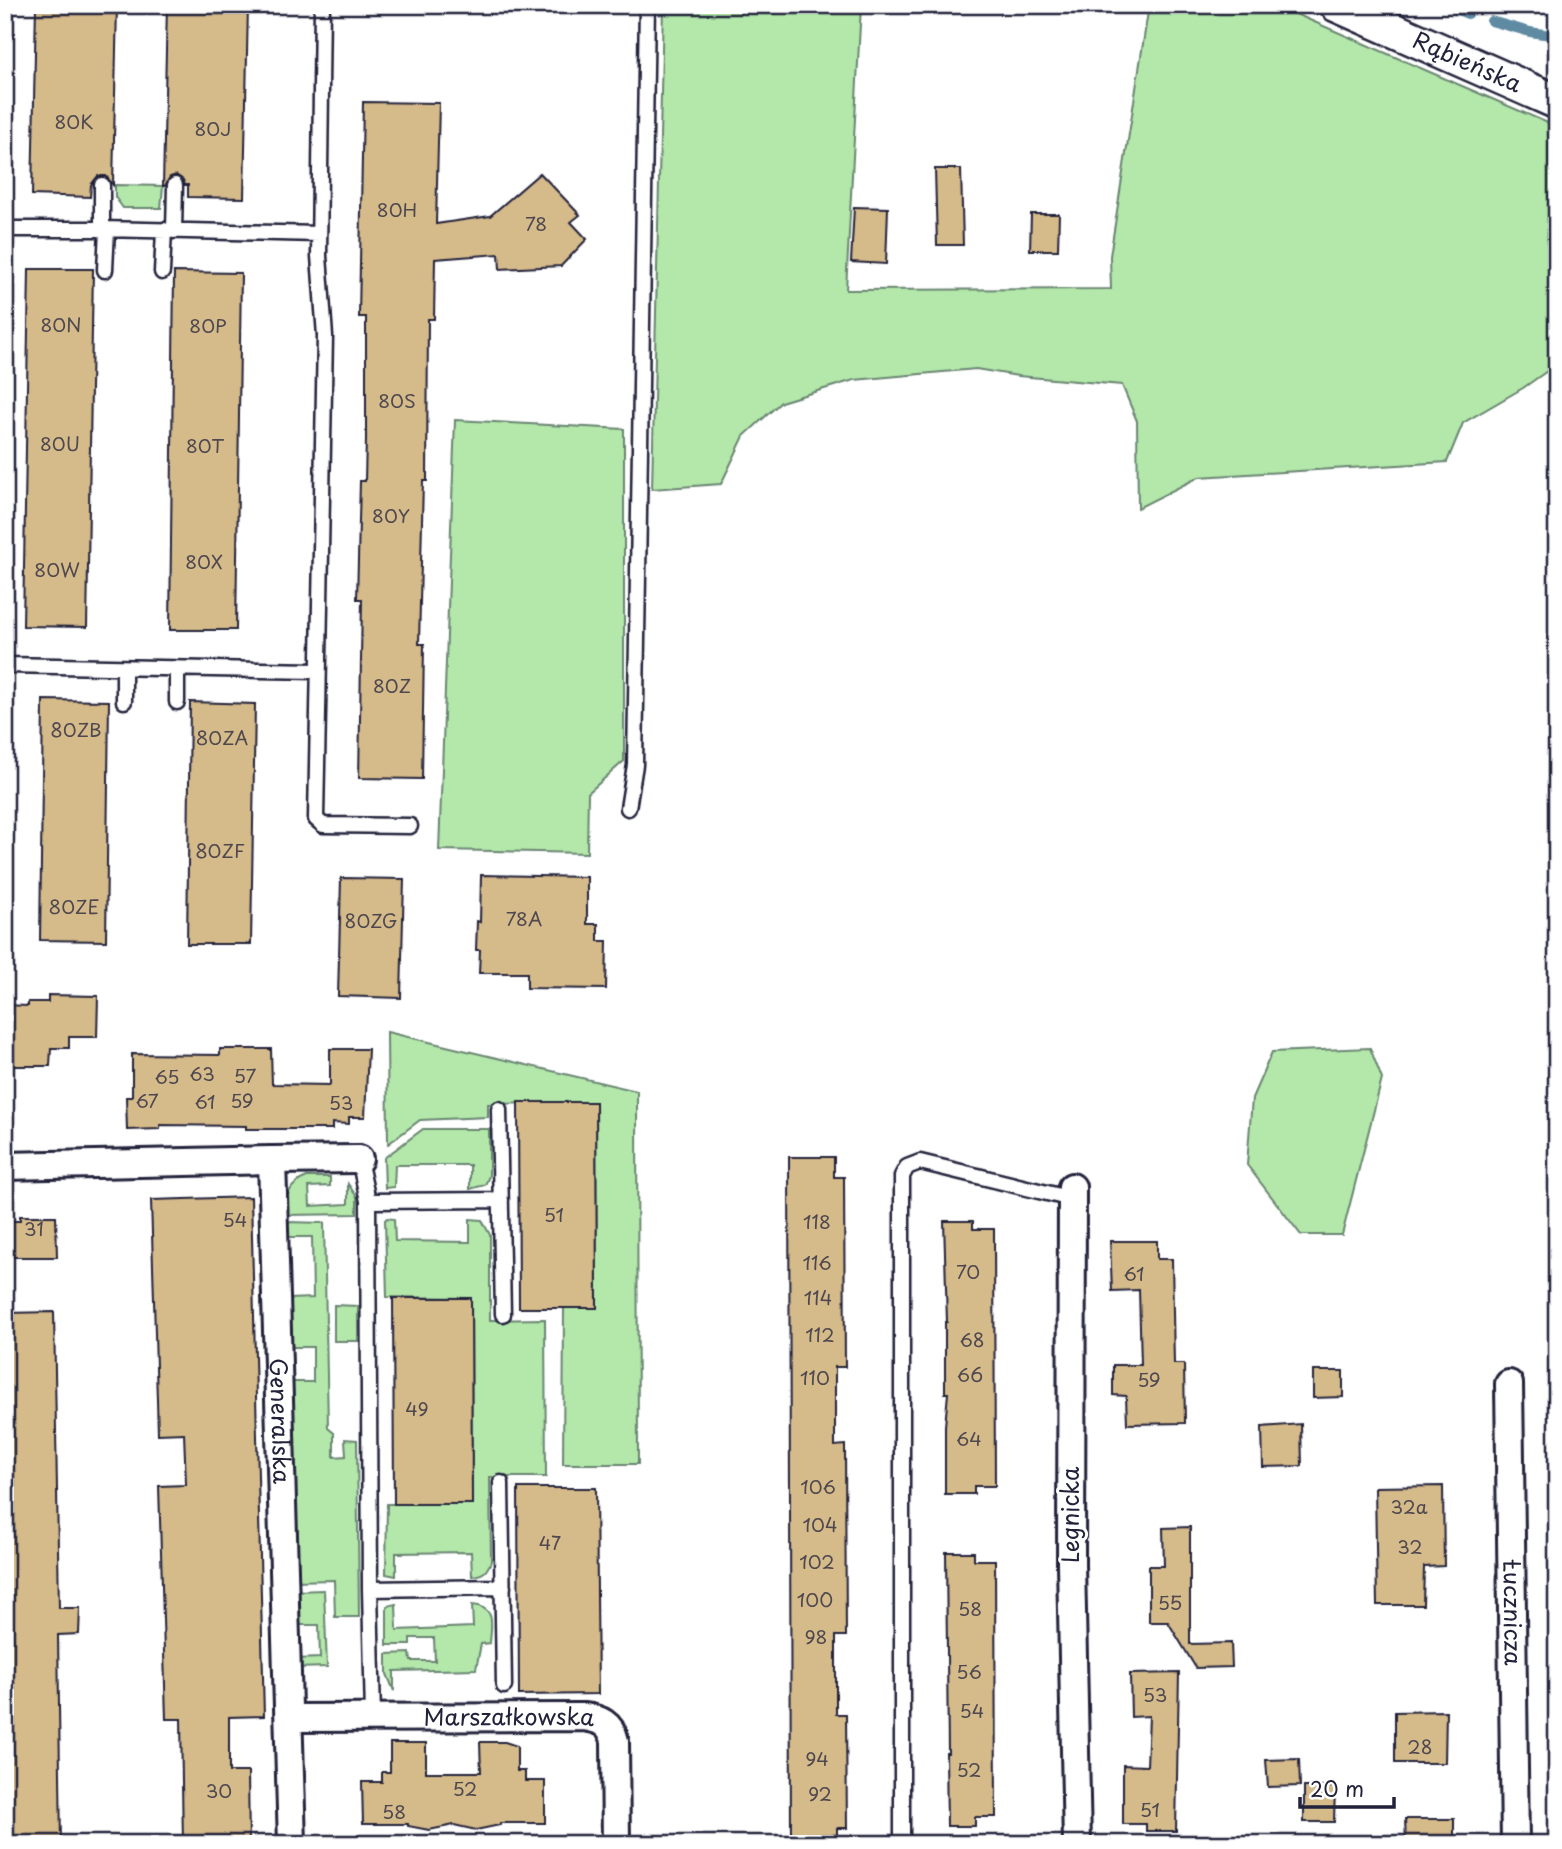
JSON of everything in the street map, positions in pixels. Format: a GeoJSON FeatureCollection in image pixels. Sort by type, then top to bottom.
{"type":"FeatureCollection","features":[{"type":"Feature","properties":{"kind":"street","name":"Rąbieńska"},"geometry":{"type":"LineString","coordinates":[[1337,5],[1557,102]]}},
{"type":"Feature","properties":{"kind":"street"},"geometry":{"type":"LineString","coordinates":[[5,1166],[359,1159]]}},
{"type":"Feature","properties":{"kind":"street","name":"Generalska"},"geometry":{"type":"LineString","coordinates":[[272,1160],[292,1844]]}},
{"type":"Feature","properties":{"kind":"street","name":"Legnicka"},"geometry":{"type":"LineString","coordinates":[[1072,1193],[1071,1564],[1077,1844]]}},
{"type":"Feature","properties":{"kind":"street","name":"Łucznicza"},"geometry":{"type":"LineString","coordinates":[[1509,1384],[1515,1844]]}},
{"type":"Feature","properties":{"kind":"street","name":"Marszałkowska"},"geometry":{"type":"LineString","coordinates":[[289,1718],[584,1717],[607,1724],[615,1741],[616,1844]]}},
{"type":"Feature","properties":{"kind":"lane"},"geometry":{"type":"LineString","coordinates":[[321,5],[319,234],[325,336],[316,819],[323,825],[410,826]]}},
{"type":"Feature","properties":{"kind":"lane"},"geometry":{"type":"LineString","coordinates":[[628,808],[635,765],[647,5]]}},
{"type":"Feature","properties":{"kind":"lane"},"geometry":{"type":"LineString","coordinates":[[103,185],[105,270]]}},
{"type":"Feature","properties":{"kind":"lane"},"geometry":{"type":"LineString","coordinates":[[162,272],[175,185]]}},
{"type":"Feature","properties":{"kind":"lane"},"geometry":{"type":"LineString","coordinates":[[5,229],[319,234]]}},
{"type":"Feature","properties":{"kind":"lane"},"geometry":{"type":"LineString","coordinates":[[5,665],[317,671]]}},
{"type":"Feature","properties":{"kind":"lane"},"geometry":{"type":"LineString","coordinates":[[124,668],[124,701]]}},
{"type":"Feature","properties":{"kind":"lane"},"geometry":{"type":"LineString","coordinates":[[177,669],[177,702]]}},
{"type":"Feature","properties":{"kind":"lane"},"geometry":{"type":"LineString","coordinates":[[499,1109],[503,1314]]}},
{"type":"Feature","properties":{"kind":"lane"},"geometry":{"type":"LineString","coordinates":[[359,1159],[368,1201],[373,1718]]}},
{"type":"Feature","properties":{"kind":"lane"},"geometry":{"type":"LineString","coordinates":[[902,1844],[902,1176],[907,1167],[920,1162],[1072,1193]]}},
{"type":"Feature","properties":{"kind":"lane"},"geometry":{"type":"LineString","coordinates":[[368,1201],[501,1200]]}},
{"type":"Feature","properties":{"kind":"lane"},"geometry":{"type":"LineString","coordinates":[[502,1483],[505,1686]]}},
{"type":"Feature","properties":{"kind":"lane"},"geometry":{"type":"LineString","coordinates":[[370,1588],[503,1587]]}},
{"type":"Feature","properties":{"kind":"green space"},"geometry":{"type":"Polygon","coordinates":[[[663,5],[861,5],[846,290],[1111,289],[1110,256],[1149,5],[1275,5],[1557,127],[1557,364],[1523,388],[1463,423],[1447,462],[1199,477],[1138,508],[1137,421],[1122,385],[1018,376],[976,369],[854,380],[781,402],[744,436],[721,484],[652,489],[663,5]]]}},
{"type":"Feature","properties":{"kind":"green space"},"geometry":{"type":"Polygon","coordinates":[[[115,185],[163,186],[161,208],[123,208],[115,197],[115,185]]]}},
{"type":"Feature","properties":{"kind":"green space"},"geometry":{"type":"Polygon","coordinates":[[[455,420],[624,429],[624,761],[588,793],[587,853],[439,850],[455,420]]]}},
{"type":"Feature","properties":{"kind":"green space"},"geometry":{"type":"Polygon","coordinates":[[[387,1032],[637,1091],[638,1464],[563,1464],[564,1308],[597,1308],[596,1102],[488,1104],[488,1117],[420,1120],[388,1144],[387,1032]]]}},
{"type":"Feature","properties":{"kind":"green space"},"geometry":{"type":"Polygon","coordinates":[[[1370,1048],[1382,1079],[1342,1235],[1301,1235],[1247,1165],[1252,1098],[1272,1052],[1370,1048]]]}},
{"type":"Feature","properties":{"kind":"green space"},"geometry":{"type":"Polygon","coordinates":[[[423,1129],[489,1129],[489,1176],[485,1185],[470,1189],[470,1165],[395,1165],[394,1187],[385,1188],[384,1158],[423,1129]]]}},
{"type":"Feature","properties":{"kind":"green space"},"geometry":{"type":"Polygon","coordinates":[[[307,1177],[330,1177],[330,1186],[309,1187],[310,1206],[348,1204],[348,1184],[357,1197],[357,1214],[286,1215],[289,1191],[307,1177]]]}},
{"type":"Feature","properties":{"kind":"green space"},"geometry":{"type":"Polygon","coordinates":[[[387,1218],[394,1219],[395,1241],[470,1242],[470,1219],[482,1220],[490,1235],[490,1320],[545,1319],[546,1477],[490,1477],[491,1561],[479,1575],[472,1576],[471,1552],[396,1553],[396,1576],[386,1574],[387,1504],[472,1503],[471,1298],[387,1297],[387,1218]]]}},
{"type":"Feature","properties":{"kind":"green space"},"geometry":{"type":"Polygon","coordinates":[[[286,1222],[324,1223],[328,1428],[334,1433],[334,1457],[346,1456],[345,1439],[357,1440],[359,1617],[335,1617],[334,1580],[294,1581],[290,1382],[313,1382],[313,1347],[289,1347],[288,1299],[313,1298],[312,1237],[286,1237],[286,1222]]]}},
{"type":"Feature","properties":{"kind":"green space"},"geometry":{"type":"Polygon","coordinates":[[[334,1305],[358,1306],[358,1341],[334,1341],[334,1305]]]}},
{"type":"Feature","properties":{"kind":"green space"},"geometry":{"type":"Polygon","coordinates":[[[324,1590],[327,1667],[296,1668],[296,1659],[320,1658],[319,1625],[295,1625],[294,1591],[324,1590]]]}},
{"type":"Feature","properties":{"kind":"green space"},"geometry":{"type":"Polygon","coordinates":[[[396,1604],[397,1630],[473,1627],[472,1605],[486,1609],[491,1618],[490,1643],[481,1644],[476,1669],[394,1671],[394,1691],[387,1674],[387,1654],[410,1653],[411,1661],[435,1661],[434,1638],[410,1638],[410,1645],[387,1645],[387,1606],[396,1604]]]}},
{"type":"Feature","properties":{"kind":"building"},"geometry":{"type":"Polygon","coordinates":[[[36,5],[117,5],[113,185],[106,176],[98,176],[91,185],[90,197],[32,195],[36,5]]]}},
{"type":"Feature","properties":{"kind":"building"},"geometry":{"type":"Polygon","coordinates":[[[167,5],[248,5],[244,198],[188,197],[188,185],[176,175],[170,177],[163,186],[167,5]]]}},
{"type":"Feature","properties":{"kind":"building"},"geometry":{"type":"Polygon","coordinates":[[[363,102],[439,103],[436,224],[490,216],[540,173],[580,215],[571,222],[587,239],[561,266],[500,269],[499,254],[435,259],[434,319],[428,319],[427,481],[423,481],[419,644],[424,644],[422,779],[359,778],[362,599],[357,599],[360,481],[365,481],[366,439],[366,317],[359,317],[363,102]]]}},
{"type":"Feature","properties":{"kind":"building"},"geometry":{"type":"Polygon","coordinates":[[[935,169],[961,169],[963,245],[937,245],[935,169]]]}},
{"type":"Feature","properties":{"kind":"building"},"geometry":{"type":"Polygon","coordinates":[[[854,207],[888,208],[886,264],[851,262],[854,207]]]}},
{"type":"Feature","properties":{"kind":"building"},"geometry":{"type":"Polygon","coordinates":[[[1031,214],[1059,214],[1058,250],[1030,250],[1031,214]]]}},
{"type":"Feature","properties":{"kind":"building"},"geometry":{"type":"Polygon","coordinates":[[[29,269],[93,269],[87,627],[23,626],[29,269]]]}},
{"type":"Feature","properties":{"kind":"building"},"geometry":{"type":"Polygon","coordinates":[[[174,272],[241,273],[236,630],[170,630],[174,272]]]}},
{"type":"Feature","properties":{"kind":"building"},"geometry":{"type":"Polygon","coordinates":[[[43,700],[109,701],[106,941],[40,940],[43,700]]]}},
{"type":"Feature","properties":{"kind":"building"},"geometry":{"type":"Polygon","coordinates":[[[190,702],[255,704],[251,944],[187,944],[190,702]]]}},
{"type":"Feature","properties":{"kind":"building"},"geometry":{"type":"Polygon","coordinates":[[[481,875],[587,877],[587,924],[598,924],[598,941],[607,941],[606,989],[527,988],[527,973],[479,973],[480,950],[476,950],[477,921],[480,922],[481,875]]]}},
{"type":"Feature","properties":{"kind":"building"},"geometry":{"type":"Polygon","coordinates":[[[341,878],[404,879],[401,998],[338,996],[341,878]]]}},
{"type":"Feature","properties":{"kind":"building"},"geometry":{"type":"Polygon","coordinates":[[[48,995],[98,996],[97,1037],[69,1037],[69,1048],[51,1048],[50,1066],[5,1066],[5,1005],[28,1006],[28,1002],[48,1002],[48,995]]]}},
{"type":"Feature","properties":{"kind":"building"},"geometry":{"type":"Polygon","coordinates":[[[220,1049],[271,1049],[272,1084],[330,1085],[330,1049],[368,1049],[365,1117],[349,1117],[349,1124],[332,1123],[332,1129],[160,1125],[160,1129],[127,1130],[126,1097],[132,1097],[132,1054],[220,1055],[220,1049]]]}},
{"type":"Feature","properties":{"kind":"building"},"geometry":{"type":"Polygon","coordinates":[[[518,1102],[596,1102],[597,1308],[519,1308],[518,1102]]]}},
{"type":"Feature","properties":{"kind":"building"},"geometry":{"type":"Polygon","coordinates":[[[789,1157],[834,1157],[834,1177],[844,1177],[845,1367],[835,1367],[835,1446],[845,1445],[846,1636],[836,1636],[836,1714],[846,1714],[847,1828],[837,1828],[837,1844],[791,1844],[789,1157]]]}},
{"type":"Feature","properties":{"kind":"building"},"geometry":{"type":"Polygon","coordinates":[[[251,1197],[264,1716],[229,1717],[229,1772],[248,1772],[249,1844],[183,1844],[181,1719],[166,1719],[159,1486],[186,1485],[184,1433],[158,1434],[151,1200],[251,1197]]]}},
{"type":"Feature","properties":{"kind":"building"},"geometry":{"type":"Polygon","coordinates":[[[20,1216],[56,1216],[57,1257],[5,1257],[5,1221],[20,1221],[20,1216]]]}},
{"type":"Feature","properties":{"kind":"building"},"geometry":{"type":"Polygon","coordinates":[[[944,1221],[973,1221],[973,1229],[994,1229],[995,1486],[974,1486],[974,1494],[945,1494],[948,1393],[945,1393],[947,1322],[944,1221]]]}},
{"type":"Feature","properties":{"kind":"building"},"geometry":{"type":"Polygon","coordinates":[[[1110,1241],[1157,1241],[1157,1259],[1172,1259],[1174,1364],[1184,1364],[1185,1423],[1127,1424],[1126,1396],[1113,1395],[1113,1365],[1141,1365],[1139,1290],[1112,1291],[1110,1241]]]}},
{"type":"Feature","properties":{"kind":"building"},"geometry":{"type":"Polygon","coordinates":[[[393,1298],[471,1298],[472,1504],[394,1504],[393,1298]]]}},
{"type":"Feature","properties":{"kind":"building"},"geometry":{"type":"Polygon","coordinates":[[[54,1312],[59,1608],[80,1608],[79,1634],[58,1635],[61,1844],[5,1844],[5,1313],[54,1312]]]}},
{"type":"Feature","properties":{"kind":"building"},"geometry":{"type":"Polygon","coordinates":[[[1313,1371],[1343,1371],[1343,1397],[1313,1398],[1313,1371]]]}},
{"type":"Feature","properties":{"kind":"building"},"geometry":{"type":"Polygon","coordinates":[[[1301,1424],[1302,1466],[1263,1467],[1262,1427],[1301,1424]]]}},
{"type":"Feature","properties":{"kind":"building"},"geometry":{"type":"Polygon","coordinates":[[[1443,1486],[1444,1566],[1424,1567],[1423,1605],[1377,1605],[1375,1487],[1443,1486]]]}},
{"type":"Feature","properties":{"kind":"building"},"geometry":{"type":"Polygon","coordinates":[[[518,1488],[596,1488],[598,1694],[519,1695],[518,1488]]]}},
{"type":"Feature","properties":{"kind":"building"},"geometry":{"type":"Polygon","coordinates":[[[1190,1527],[1190,1644],[1231,1643],[1232,1667],[1196,1668],[1168,1622],[1149,1622],[1149,1566],[1164,1566],[1163,1528],[1190,1527]]]}},
{"type":"Feature","properties":{"kind":"building"},"geometry":{"type":"Polygon","coordinates":[[[946,1552],[974,1552],[974,1560],[995,1560],[996,1817],[975,1817],[975,1826],[947,1826],[946,1552]]]}},
{"type":"Feature","properties":{"kind":"building"},"geometry":{"type":"Polygon","coordinates":[[[1179,1673],[1176,1831],[1146,1831],[1146,1824],[1123,1824],[1123,1765],[1147,1766],[1149,1716],[1131,1717],[1130,1674],[1179,1673]]]}},
{"type":"Feature","properties":{"kind":"building"},"geometry":{"type":"Polygon","coordinates":[[[1446,1711],[1445,1763],[1395,1763],[1395,1712],[1446,1711]]]}},
{"type":"Feature","properties":{"kind":"building"},"geometry":{"type":"Polygon","coordinates":[[[480,1742],[505,1742],[517,1746],[517,1771],[525,1771],[525,1781],[545,1781],[545,1823],[500,1823],[476,1830],[454,1825],[429,1830],[408,1824],[363,1824],[362,1782],[382,1782],[382,1772],[390,1772],[390,1743],[426,1743],[426,1772],[481,1772],[480,1742]]]}},
{"type":"Feature","properties":{"kind":"building"},"geometry":{"type":"Polygon","coordinates":[[[1299,1759],[1300,1786],[1268,1787],[1266,1760],[1299,1759]]]}},
{"type":"Feature","properties":{"kind":"building"},"geometry":{"type":"Polygon","coordinates":[[[1304,1787],[1335,1787],[1334,1822],[1304,1822],[1304,1787]]]}},
{"type":"Feature","properties":{"kind":"building"},"geometry":{"type":"Polygon","coordinates":[[[1405,1819],[1454,1819],[1454,1844],[1406,1844],[1405,1819]]]}},
{"type":"Feature","properties":{"kind":"waterway"},"geometry":{"type":"LineString","coordinates":[[1446,5],[1468,14]]}},
{"type":"Feature","properties":{"kind":"waterway"},"geometry":{"type":"LineString","coordinates":[[1491,21],[1557,36]]}}]}
